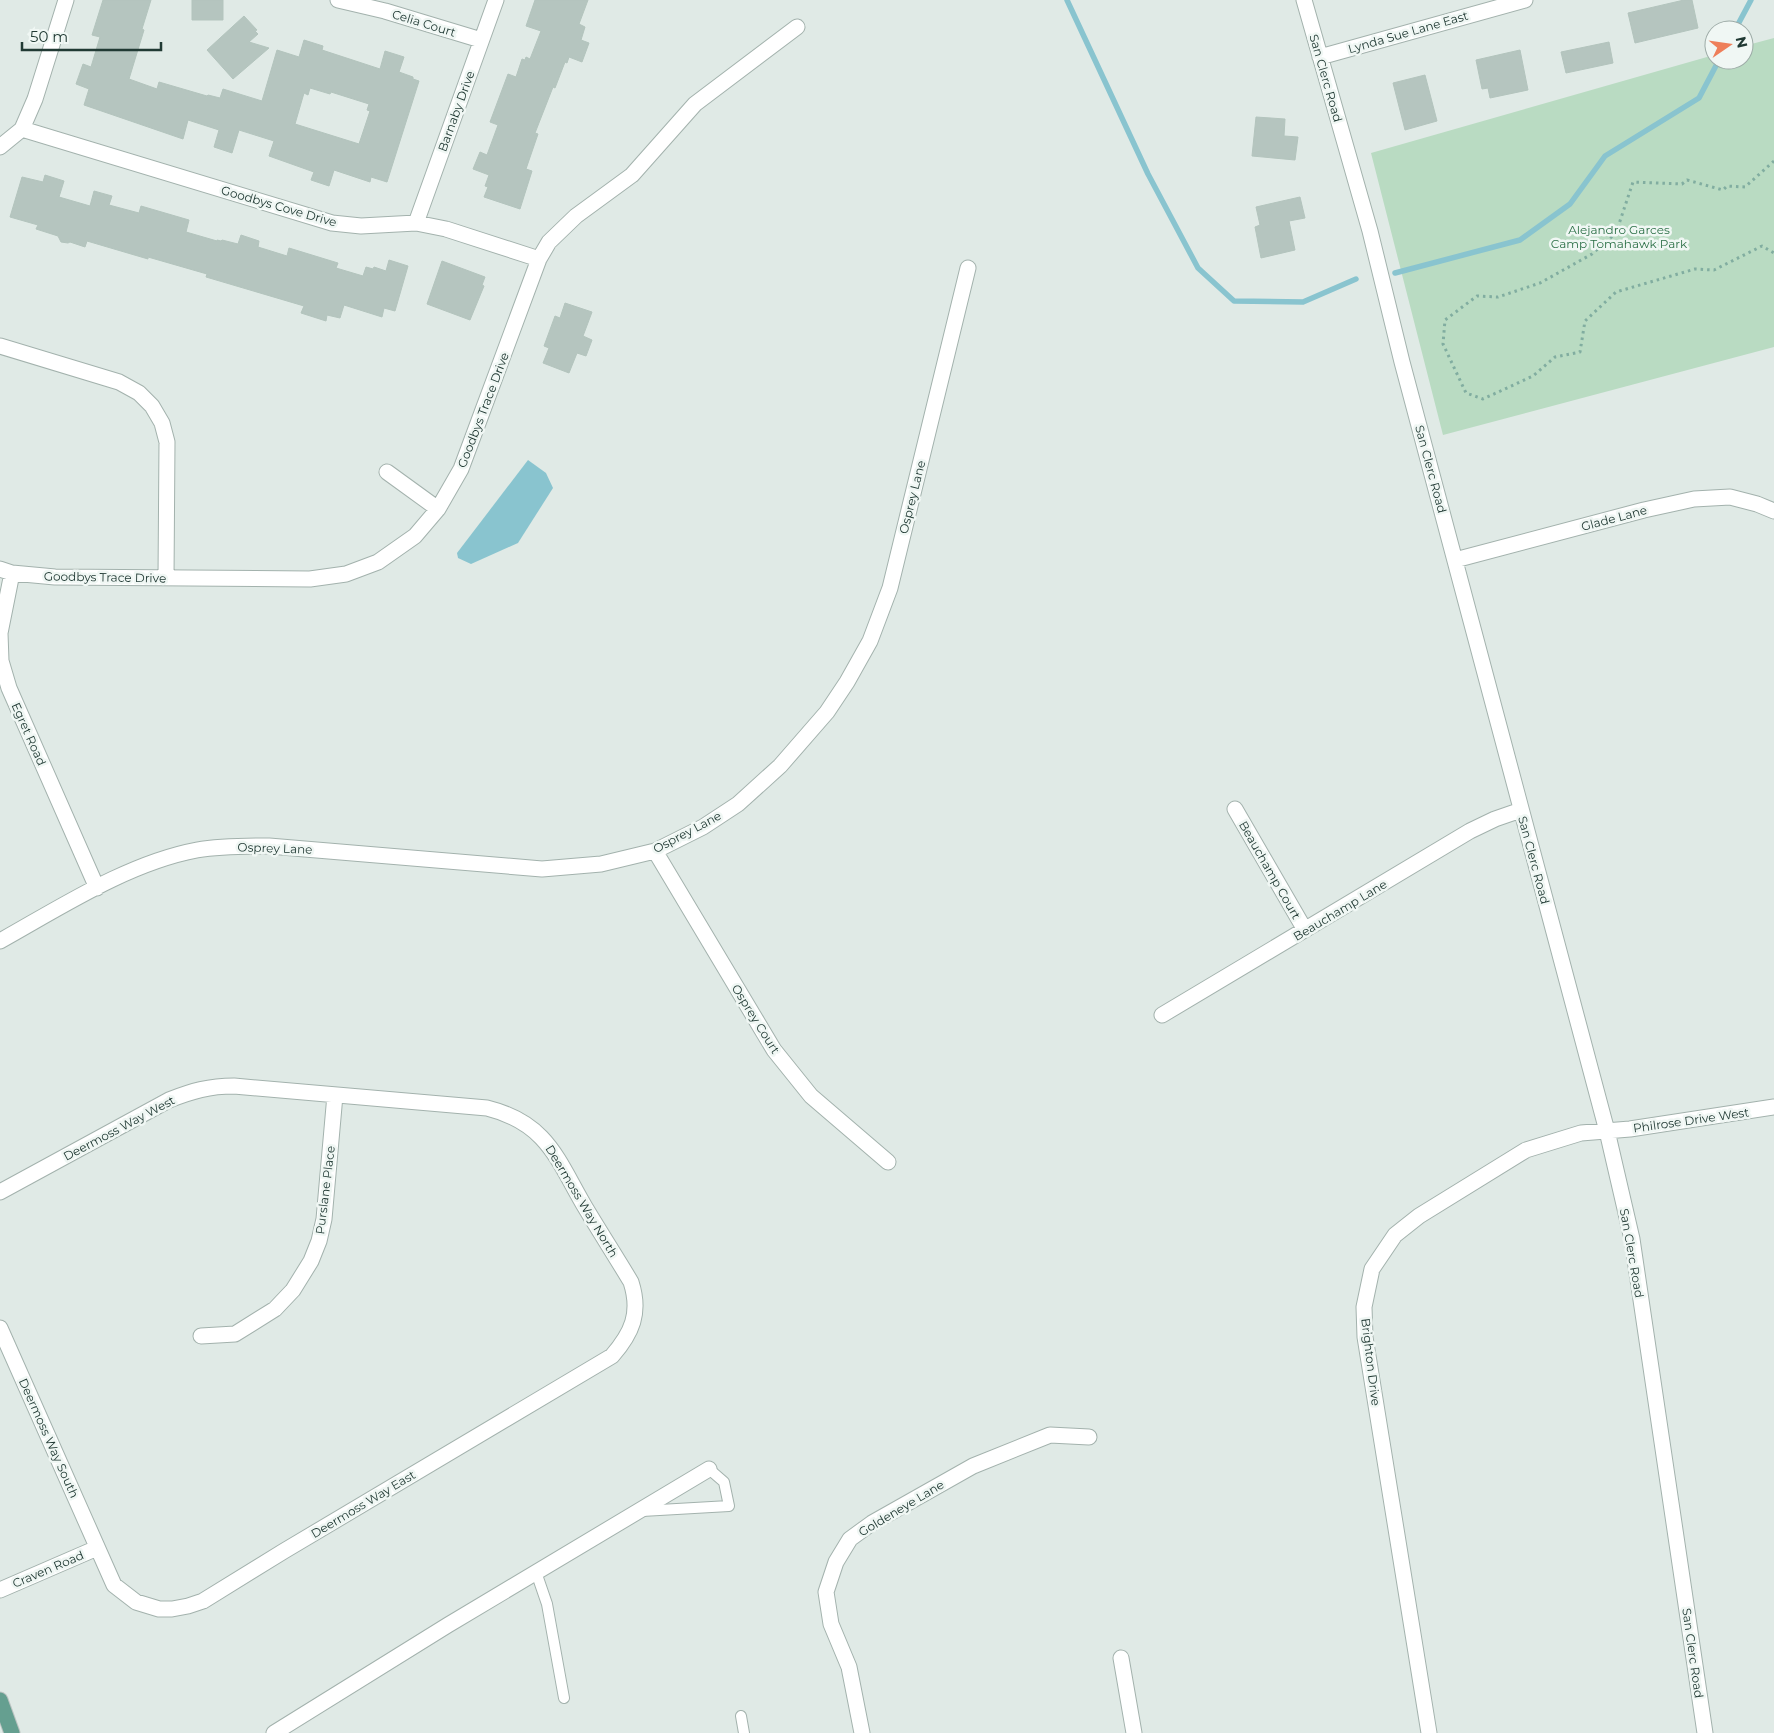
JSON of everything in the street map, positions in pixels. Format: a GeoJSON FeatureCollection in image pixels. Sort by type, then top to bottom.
{"type":"FeatureCollection","features":[{"type":"Feature","properties":{"kind":"main road"},"geometry":{"type":"LineString","coordinates":[[0,1700],[12,1733]]}},
{"type":"Feature","properties":{"kind":"street"},"geometry":{"type":"LineString","coordinates":[[0,148],[22,129],[35,99],[66,0]]}},
{"type":"Feature","properties":{"kind":"street","name":"Celia Court"},"geometry":{"type":"LineString","coordinates":[[338,0],[385,11],[481,40]]}},
{"type":"Feature","properties":{"kind":"street","name":"Barnaby Drive"},"geometry":{"type":"LineString","coordinates":[[416,223],[496,0]]}},
{"type":"Feature","properties":{"kind":"street","name":"San Clerc Road"},"geometry":{"type":"LineString","coordinates":[[1304,0],[1370,231],[1402,362],[1607,1131],[1632,1239],[1705,1733]]}},
{"type":"Feature","properties":{"kind":"street","name":"Lynda Sue Lane East"},"geometry":{"type":"LineString","coordinates":[[1320,57],[1525,0]]}},
{"type":"Feature","properties":{"kind":"street","name":"Goodbys Trace Drive"},"geometry":{"type":"LineString","coordinates":[[6,571],[55,577],[310,579],[346,574],[378,562],[415,536],[438,509],[461,469],[539,259],[549,242],[576,216],[632,175],[695,104],[797,27]]}},
{"type":"Feature","properties":{"kind":"street","name":"Goodbys Cove Drive"},"geometry":{"type":"LineString","coordinates":[[22,129],[332,223],[361,226],[416,223],[446,228],[539,259]]}},
{"type":"Feature","properties":{"kind":"street","name":"Osprey Lane"},"geometry":{"type":"LineString","coordinates":[[0,941],[97,888],[161,860],[197,850],[234,846],[269,846],[542,868],[601,864],[655,851],[703,827],[738,804],[780,766],[827,712],[848,682],[870,640],[890,588],[968,268]]}},
{"type":"Feature","properties":{"kind":"street"},"geometry":{"type":"LineString","coordinates":[[0,346],[119,382],[139,393],[152,406],[162,423],[167,442],[166,578]]}},
{"type":"Feature","properties":{"kind":"street"},"geometry":{"type":"LineString","coordinates":[[388,472],[438,509]]}},
{"type":"Feature","properties":{"kind":"street","name":"Glade Lane"},"geometry":{"type":"LineString","coordinates":[[1455,560],[1694,498],[1730,497],[1757,504],[1774,511]]}},
{"type":"Feature","properties":{"kind":"street","name":"Egret Road"},"geometry":{"type":"LineString","coordinates":[[6,571],[0,632],[1,661],[9,688],[97,888]]}},
{"type":"Feature","properties":{"kind":"street","name":"Beauchamp Court"},"geometry":{"type":"LineString","coordinates":[[1235,809],[1305,930]]}},
{"type":"Feature","properties":{"kind":"street","name":"Beauchamp Lane"},"geometry":{"type":"LineString","coordinates":[[1162,1015],[1470,832],[1495,819],[1521,810]]}},
{"type":"Feature","properties":{"kind":"street","name":"Osprey Court"},"geometry":{"type":"LineString","coordinates":[[655,851],[774,1050],[811,1096],[888,1162]]}},
{"type":"Feature","properties":{"kind":"street","name":"Deermoss Way West"},"geometry":{"type":"LineString","coordinates":[[0,1192],[169,1100],[189,1092],[213,1086],[234,1086],[335,1095]]}},
{"type":"Feature","properties":{"kind":"street","name":"Deermoss Way North"},"geometry":{"type":"LineString","coordinates":[[335,1095],[486,1108],[518,1119],[540,1134],[561,1162],[584,1205],[631,1282],[635,1292],[635,1313],[632,1327]]}},
{"type":"Feature","properties":{"kind":"street","name":"Purslane Place"},"geometry":{"type":"LineString","coordinates":[[201,1336],[236,1334],[275,1309],[293,1290],[311,1261],[319,1241],[324,1218],[335,1095]]}},
{"type":"Feature","properties":{"kind":"street","name":"Philrose Drive West"},"geometry":{"type":"LineString","coordinates":[[1607,1131],[1774,1107]]}},
{"type":"Feature","properties":{"kind":"street","name":"Brighton Drive"},"geometry":{"type":"LineString","coordinates":[[1429,1733],[1365,1337],[1364,1307],[1372,1270],[1395,1235],[1418,1216],[1526,1150],[1581,1133],[1607,1131]]}},
{"type":"Feature","properties":{"kind":"street","name":"Deermoss Way East"},"geometry":{"type":"LineString","coordinates":[[97,1548],[114,1585],[136,1602],[172,1609],[203,1601],[612,1356],[626,1340],[632,1327]]}},
{"type":"Feature","properties":{"kind":"street","name":"Deermoss Way South"},"geometry":{"type":"LineString","coordinates":[[0,1328],[97,1548]]}},
{"type":"Feature","properties":{"kind":"street","name":"Goldeneye Lane"},"geometry":{"type":"LineString","coordinates":[[862,1733],[849,1667],[831,1624],[826,1592],[836,1562],[850,1540],[872,1523],[973,1466],[1050,1434],[1089,1437]]}},
{"type":"Feature","properties":{"kind":"street"},"geometry":{"type":"LineString","coordinates":[[274,1733],[536,1572],[709,1469]]}},
{"type":"Feature","properties":{"kind":"street","name":"Craven Road"},"geometry":{"type":"LineString","coordinates":[[0,1590],[97,1548]]}},
{"type":"Feature","properties":{"kind":"street"},"geometry":{"type":"LineString","coordinates":[[1121,1658],[1134,1733]]}},
{"type":"Feature","properties":{"kind":"lane"},"geometry":{"type":"LineString","coordinates":[[638,1511],[729,1506],[724,1482],[709,1469]]}},
{"type":"Feature","properties":{"kind":"lane"},"geometry":{"type":"LineString","coordinates":[[536,1572],[546,1604],[564,1698]]}},
{"type":"Feature","properties":{"kind":"lane"},"geometry":{"type":"LineString","coordinates":[[741,1716],[744,1733]]}},
{"type":"Feature","properties":{"kind":"path"},"geometry":{"type":"LineString","coordinates":[[1774,162],[1745,187],[1727,186],[1723,190],[1687,180],[1682,184],[1634,182],[1616,233],[1592,254],[1540,283],[1498,296],[1477,296],[1446,320],[1443,344],[1466,393],[1483,399],[1533,376],[1555,357],[1580,352],[1585,321],[1616,292],[1694,268],[1714,270],[1762,246],[1774,253]]}},
{"type":"Feature","properties":{"kind":"green space","name":"Alejandro Garces Camp Tomahawk Park"},"geometry":{"type":"Polygon","coordinates":[[[1774,38],[1774,347],[1443,435],[1371,153],[1704,58],[1704,70],[1754,70],[1754,43],[1774,38]]]}},
{"type":"Feature","properties":{"kind":"water"},"geometry":{"type":"Polygon","coordinates":[[[528,460],[546,473],[553,488],[518,543],[471,564],[458,558],[457,553],[528,460]]]}},
{"type":"Feature","properties":{"kind":"building"},"geometry":{"type":"Polygon","coordinates":[[[103,0],[151,0],[129,79],[157,89],[159,82],[220,98],[223,89],[262,101],[277,50],[299,57],[304,40],[323,46],[322,50],[380,69],[385,51],[404,57],[399,72],[419,81],[387,182],[371,177],[370,182],[334,170],[329,186],[311,180],[314,172],[269,156],[274,141],[239,130],[232,153],[214,147],[219,130],[188,120],[183,139],[84,105],[89,89],[76,84],[83,64],[91,67],[100,37],[92,35],[103,0]],[[310,88],[308,95],[304,93],[295,124],[359,144],[370,111],[367,110],[369,104],[331,92],[330,94],[310,88]]]}},
{"type":"Feature","properties":{"kind":"building"},"geometry":{"type":"Polygon","coordinates":[[[192,0],[223,0],[223,20],[192,20],[192,0]]]}},
{"type":"Feature","properties":{"kind":"building"},"geometry":{"type":"Polygon","coordinates":[[[535,0],[588,0],[579,24],[585,27],[581,40],[589,43],[582,62],[569,57],[567,63],[565,62],[555,88],[553,87],[535,133],[538,134],[526,169],[532,171],[520,209],[484,197],[488,187],[485,186],[489,175],[473,169],[480,152],[487,155],[498,125],[490,122],[508,74],[516,77],[522,59],[525,60],[526,57],[530,59],[541,31],[526,26],[535,0]]]}},
{"type":"Feature","properties":{"kind":"building"},"geometry":{"type":"Polygon","coordinates":[[[1684,0],[1692,0],[1698,28],[1635,43],[1628,13],[1684,0]]]}},
{"type":"Feature","properties":{"kind":"building"},"geometry":{"type":"Polygon","coordinates":[[[244,16],[257,30],[255,31],[258,34],[249,42],[269,48],[233,79],[207,50],[244,16]]]}},
{"type":"Feature","properties":{"kind":"building"},"geometry":{"type":"Polygon","coordinates":[[[1609,42],[1613,63],[1566,73],[1561,52],[1609,42]]]}},
{"type":"Feature","properties":{"kind":"building"},"geometry":{"type":"Polygon","coordinates":[[[1520,50],[1528,90],[1490,98],[1488,88],[1482,89],[1476,60],[1520,50]]]}},
{"type":"Feature","properties":{"kind":"building"},"geometry":{"type":"Polygon","coordinates":[[[1425,75],[1437,121],[1405,130],[1393,83],[1425,75]]]}},
{"type":"Feature","properties":{"kind":"building"},"geometry":{"type":"Polygon","coordinates":[[[1256,117],[1285,119],[1284,136],[1298,137],[1295,160],[1252,156],[1256,117]]]}},
{"type":"Feature","properties":{"kind":"building"},"geometry":{"type":"Polygon","coordinates":[[[45,175],[64,181],[59,197],[90,206],[94,191],[112,196],[109,205],[139,213],[141,206],[189,220],[186,232],[217,241],[222,240],[238,244],[241,235],[259,241],[258,247],[287,256],[289,248],[338,263],[336,268],[363,276],[366,267],[373,269],[374,267],[386,271],[389,260],[408,266],[395,311],[384,308],[382,317],[344,305],[340,318],[327,315],[326,321],[301,313],[304,306],[206,277],[207,274],[87,241],[85,247],[70,242],[61,242],[58,236],[36,229],[38,225],[10,217],[22,177],[43,182],[45,175]]]}},
{"type":"Feature","properties":{"kind":"building"},"geometry":{"type":"Polygon","coordinates":[[[1300,197],[1305,218],[1289,221],[1295,250],[1261,258],[1255,227],[1260,225],[1256,207],[1300,197]]]}},
{"type":"Feature","properties":{"kind":"building"},"geometry":{"type":"Polygon","coordinates":[[[442,261],[485,277],[482,285],[484,286],[470,320],[427,304],[442,261]]]}},
{"type":"Feature","properties":{"kind":"building"},"geometry":{"type":"Polygon","coordinates":[[[565,303],[592,312],[583,336],[592,340],[586,356],[577,353],[569,373],[543,363],[549,348],[544,346],[555,316],[560,318],[565,303]]]}},
{"type":"Feature","properties":{"kind":"waterway"},"geometry":{"type":"LineString","coordinates":[[1067,0],[1148,174],[1198,268],[1234,301],[1303,302],[1356,279]]}},
{"type":"Feature","properties":{"kind":"waterway"},"geometry":{"type":"LineString","coordinates":[[1740,20],[1751,0]]}},
{"type":"Feature","properties":{"kind":"waterway"},"geometry":{"type":"LineString","coordinates":[[1395,273],[1520,240],[1570,204],[1605,156],[1699,98],[1714,70]]}}]}
